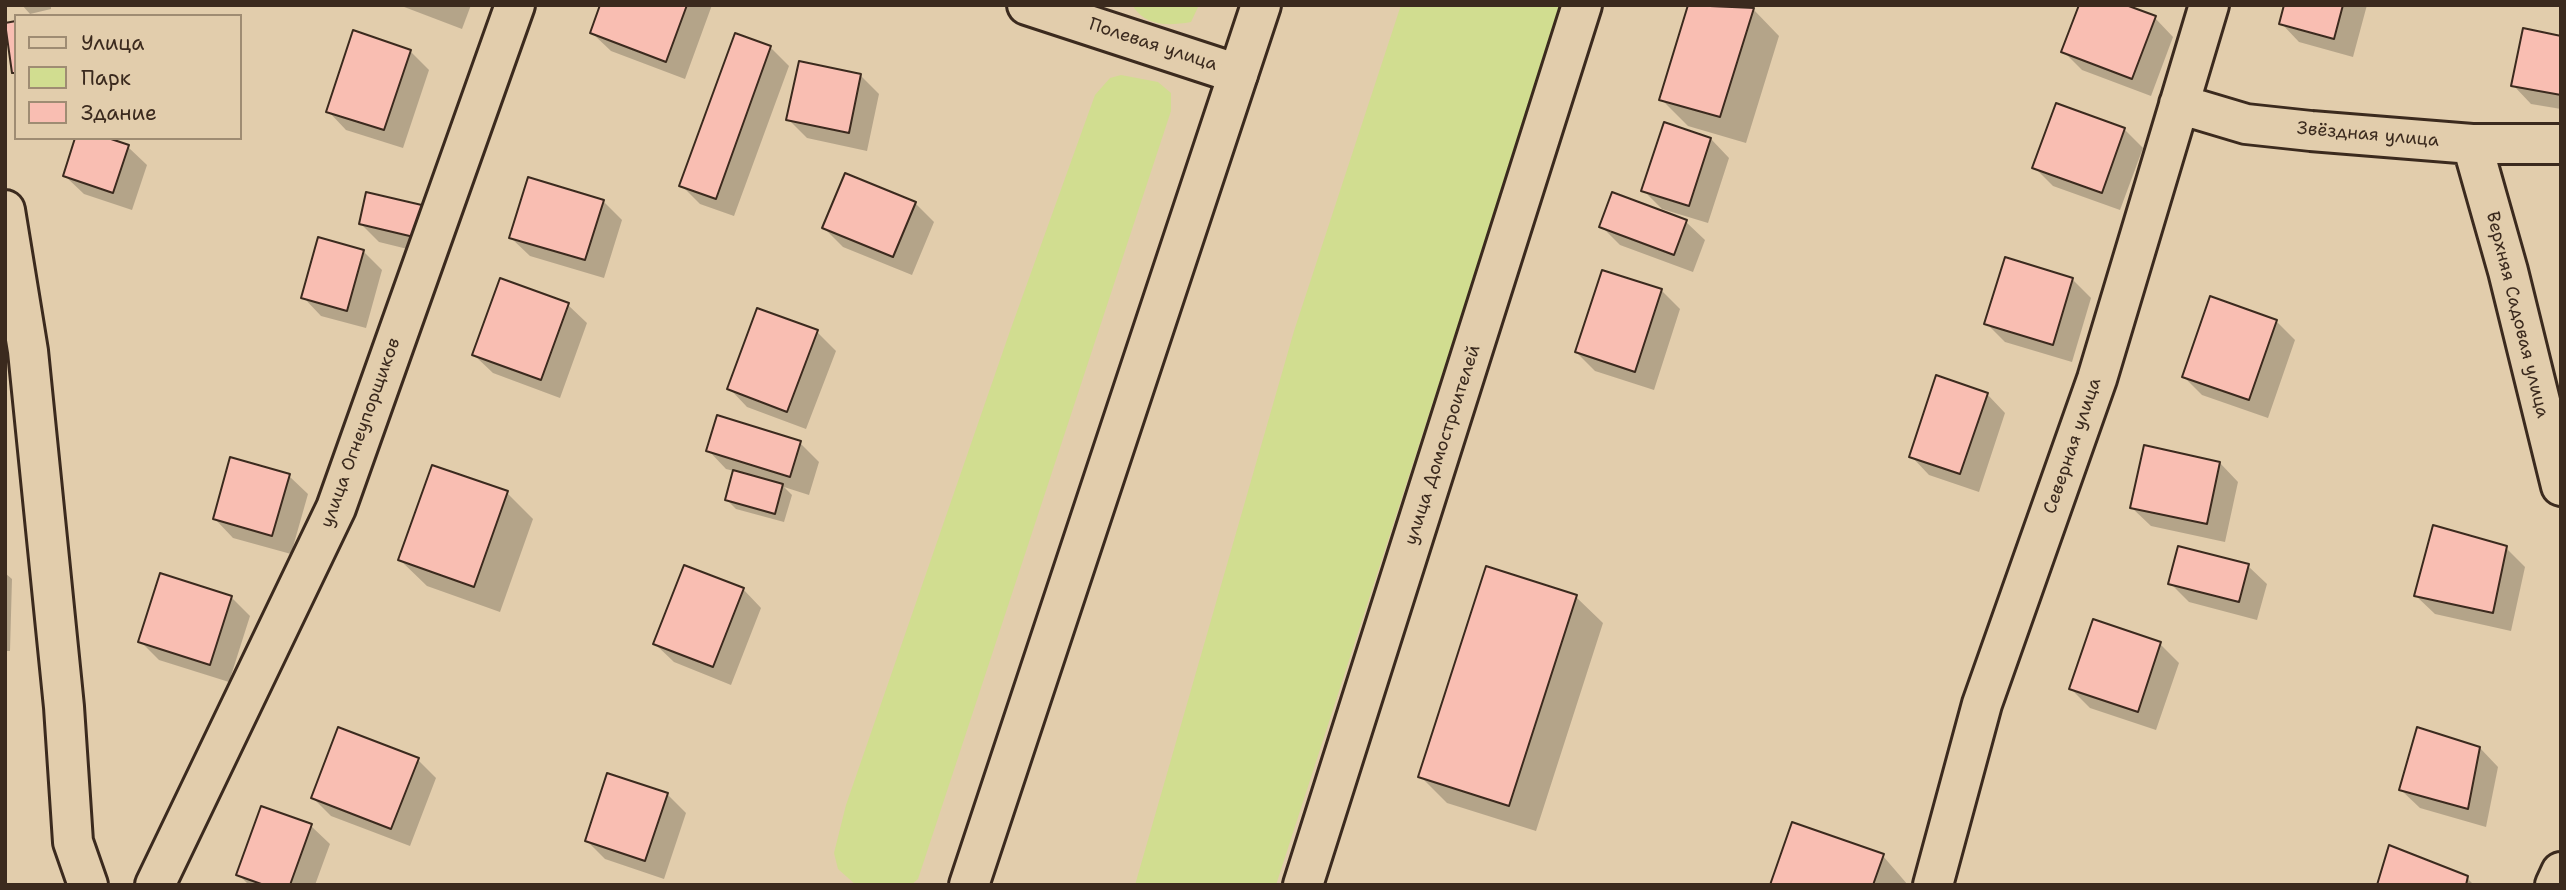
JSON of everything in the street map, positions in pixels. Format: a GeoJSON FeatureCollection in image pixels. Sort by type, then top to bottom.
{"type":"FeatureCollection","features":[{"type":"Feature","properties":{"kind":"street","name":"улица Огнеупорщиков"},"geometry":{"type":"LineString","coordinates":[[155,885],[336,508],[515,5]]}},
{"type":"Feature","properties":{"kind":"street","name":"Полевая улица"},"geometry":{"type":"LineString","coordinates":[[1027,5],[1238,74]]}},
{"type":"Feature","properties":{"kind":"street"},"geometry":{"type":"LineString","coordinates":[[969,885],[1261,5]]}},
{"type":"Feature","properties":{"kind":"street","name":"улица Домостроителей"},"geometry":{"type":"LineString","coordinates":[[1303,885],[1582,5]]}},
{"type":"Feature","properties":{"kind":"street","name":"Северная улица"},"geometry":{"type":"LineString","coordinates":[[1933,885],[1982,704],[2097,380],[2208,5]]}},
{"type":"Feature","properties":{"kind":"street","name":"Звёздная улица"},"geometry":{"type":"LineString","coordinates":[[2179,104],[2246,124],[2472,144],[2561,144]]}},
{"type":"Feature","properties":{"kind":"street","name":"Верхняя Садовая улица"},"geometry":{"type":"LineString","coordinates":[[2472,144],[2505,259],[2561,486]]}},
{"type":"Feature","properties":{"kind":"street"},"geometry":{"type":"LineString","coordinates":[[5,210],[28,351],[64,707],[73,842],[88,885]]}},
{"type":"Feature","properties":{"kind":"street"},"geometry":{"type":"LineString","coordinates":[[2555,885],[2561,873]]}},
{"type":"Feature","properties":{"kind":"green space"},"geometry":{"type":"Polygon","coordinates":[[[1132,5],[1199,5],[1191,22],[1166,24],[1144,18],[1132,5]]]}},
{"type":"Feature","properties":{"kind":"green space"},"geometry":{"type":"Polygon","coordinates":[[[1401,5],[1562,5],[1276,885],[1135,885],[1294,331],[1401,5]]]}},
{"type":"Feature","properties":{"kind":"green space"},"geometry":{"type":"Polygon","coordinates":[[[1121,75],[1158,82],[1171,93],[1171,111],[918,879],[911,885],[856,885],[838,869],[834,853],[846,805],[1010,331],[1095,95],[1110,78],[1121,75]]]}},
{"type":"Feature","properties":{"kind":"building"},"geometry":{"type":"Polygon","coordinates":[[[600,5],[687,5],[666,62],[590,33],[600,5]]]}},
{"type":"Feature","properties":{"kind":"building"},"geometry":{"type":"Polygon","coordinates":[[[1688,5],[1754,8],[1720,117],[1659,100],[1688,5]]]}},
{"type":"Feature","properties":{"kind":"building"},"geometry":{"type":"Polygon","coordinates":[[[2079,5],[2126,5],[2156,16],[2132,79],[2061,52],[2079,5]]]}},
{"type":"Feature","properties":{"kind":"building"},"geometry":{"type":"Polygon","coordinates":[[[2284,5],[2343,5],[2334,39],[2279,24],[2284,5]]]}},
{"type":"Feature","properties":{"kind":"building"},"geometry":{"type":"Polygon","coordinates":[[[14,21],[14,73],[12,73],[5,23],[14,21]]]}},
{"type":"Feature","properties":{"kind":"building"},"geometry":{"type":"Polygon","coordinates":[[[2523,28],[2561,36],[2561,95],[2511,86],[2523,28]]]}},
{"type":"Feature","properties":{"kind":"building"},"geometry":{"type":"Polygon","coordinates":[[[353,30],[411,50],[384,130],[326,112],[353,30]]]}},
{"type":"Feature","properties":{"kind":"building"},"geometry":{"type":"Polygon","coordinates":[[[735,33],[771,46],[716,199],[679,186],[735,33]]]}},
{"type":"Feature","properties":{"kind":"building"},"geometry":{"type":"Polygon","coordinates":[[[799,61],[861,74],[849,133],[786,120],[799,61]]]}},
{"type":"Feature","properties":{"kind":"building"},"geometry":{"type":"Polygon","coordinates":[[[2056,103],[2125,128],[2102,193],[2032,168],[2056,103]]]}},
{"type":"Feature","properties":{"kind":"building"},"geometry":{"type":"Polygon","coordinates":[[[1664,122],[1711,138],[1689,206],[1641,191],[1664,122]]]}},
{"type":"Feature","properties":{"kind":"building"},"geometry":{"type":"Polygon","coordinates":[[[74,140],[114,140],[129,145],[113,193],[63,176],[74,140]]]}},
{"type":"Feature","properties":{"kind":"building"},"geometry":{"type":"Polygon","coordinates":[[[845,173],[916,202],[893,257],[822,228],[845,173]]]}},
{"type":"Feature","properties":{"kind":"building"},"geometry":{"type":"Polygon","coordinates":[[[528,177],[604,200],[585,260],[509,238],[528,177]]]}},
{"type":"Feature","properties":{"kind":"building"},"geometry":{"type":"Polygon","coordinates":[[[366,192],[426,206],[418,238],[359,224],[366,192]]]}},
{"type":"Feature","properties":{"kind":"building"},"geometry":{"type":"Polygon","coordinates":[[[1612,192],[1687,220],[1674,255],[1599,227],[1612,192]]]}},
{"type":"Feature","properties":{"kind":"building"},"geometry":{"type":"Polygon","coordinates":[[[318,237],[364,250],[347,311],[301,298],[318,237]]]}},
{"type":"Feature","properties":{"kind":"building"},"geometry":{"type":"Polygon","coordinates":[[[2005,257],[2073,278],[2053,345],[1984,324],[2005,257]]]}},
{"type":"Feature","properties":{"kind":"building"},"geometry":{"type":"Polygon","coordinates":[[[1602,270],[1662,289],[1635,372],[1575,352],[1602,270]]]}},
{"type":"Feature","properties":{"kind":"building"},"geometry":{"type":"Polygon","coordinates":[[[500,278],[569,303],[541,380],[472,355],[500,278]]]}},
{"type":"Feature","properties":{"kind":"building"},"geometry":{"type":"Polygon","coordinates":[[[2210,296],[2277,320],[2249,400],[2182,377],[2210,296]]]}},
{"type":"Feature","properties":{"kind":"building"},"geometry":{"type":"Polygon","coordinates":[[[757,308],[818,330],[787,412],[727,389],[757,308]]]}},
{"type":"Feature","properties":{"kind":"building"},"geometry":{"type":"Polygon","coordinates":[[[1936,375],[1988,393],[1960,474],[1909,457],[1936,375]]]}},
{"type":"Feature","properties":{"kind":"building"},"geometry":{"type":"Polygon","coordinates":[[[717,415],[801,441],[790,477],[706,451],[717,415]]]}},
{"type":"Feature","properties":{"kind":"building"},"geometry":{"type":"Polygon","coordinates":[[[2144,445],[2220,462],[2207,524],[2130,508],[2144,445]]]}},
{"type":"Feature","properties":{"kind":"building"},"geometry":{"type":"Polygon","coordinates":[[[230,457],[290,474],[272,536],[213,519],[230,457]]]}},
{"type":"Feature","properties":{"kind":"building"},"geometry":{"type":"Polygon","coordinates":[[[432,465],[508,491],[474,587],[398,560],[432,465]]]}},
{"type":"Feature","properties":{"kind":"building"},"geometry":{"type":"Polygon","coordinates":[[[733,470],[783,484],[775,514],[725,500],[733,470]]]}},
{"type":"Feature","properties":{"kind":"building"},"geometry":{"type":"Polygon","coordinates":[[[2433,525],[2507,546],[2493,613],[2414,596],[2433,525]]]}},
{"type":"Feature","properties":{"kind":"building"},"geometry":{"type":"Polygon","coordinates":[[[2178,546],[2249,564],[2239,602],[2168,584],[2178,546]]]}},
{"type":"Feature","properties":{"kind":"building"},"geometry":{"type":"Polygon","coordinates":[[[684,565],[744,588],[713,667],[653,644],[684,565]]]}},
{"type":"Feature","properties":{"kind":"building"},"geometry":{"type":"Polygon","coordinates":[[[1486,566],[1577,595],[1509,806],[1418,777],[1486,566]]]}},
{"type":"Feature","properties":{"kind":"building"},"geometry":{"type":"Polygon","coordinates":[[[160,573],[232,596],[210,665],[138,642],[160,573]]]}},
{"type":"Feature","properties":{"kind":"building"},"geometry":{"type":"Polygon","coordinates":[[[2093,619],[2161,642],[2138,712],[2069,689],[2093,619]]]}},
{"type":"Feature","properties":{"kind":"building"},"geometry":{"type":"Polygon","coordinates":[[[338,727],[419,758],[391,829],[311,798],[338,727]]]}},
{"type":"Feature","properties":{"kind":"building"},"geometry":{"type":"Polygon","coordinates":[[[2417,727],[2480,747],[2468,809],[2399,790],[2417,727]]]}},
{"type":"Feature","properties":{"kind":"building"},"geometry":{"type":"Polygon","coordinates":[[[607,773],[668,793],[645,861],[585,841],[607,773]]]}},
{"type":"Feature","properties":{"kind":"building"},"geometry":{"type":"Polygon","coordinates":[[[261,806],[312,824],[290,885],[264,885],[236,875],[261,806]]]}},
{"type":"Feature","properties":{"kind":"building"},"geometry":{"type":"Polygon","coordinates":[[[1792,822],[1884,854],[1873,885],[1770,885],[1792,822]]]}},
{"type":"Feature","properties":{"kind":"building"},"geometry":{"type":"Polygon","coordinates":[[[2389,845],[2468,876],[2466,885],[2377,885],[2389,845]]]}}]}
